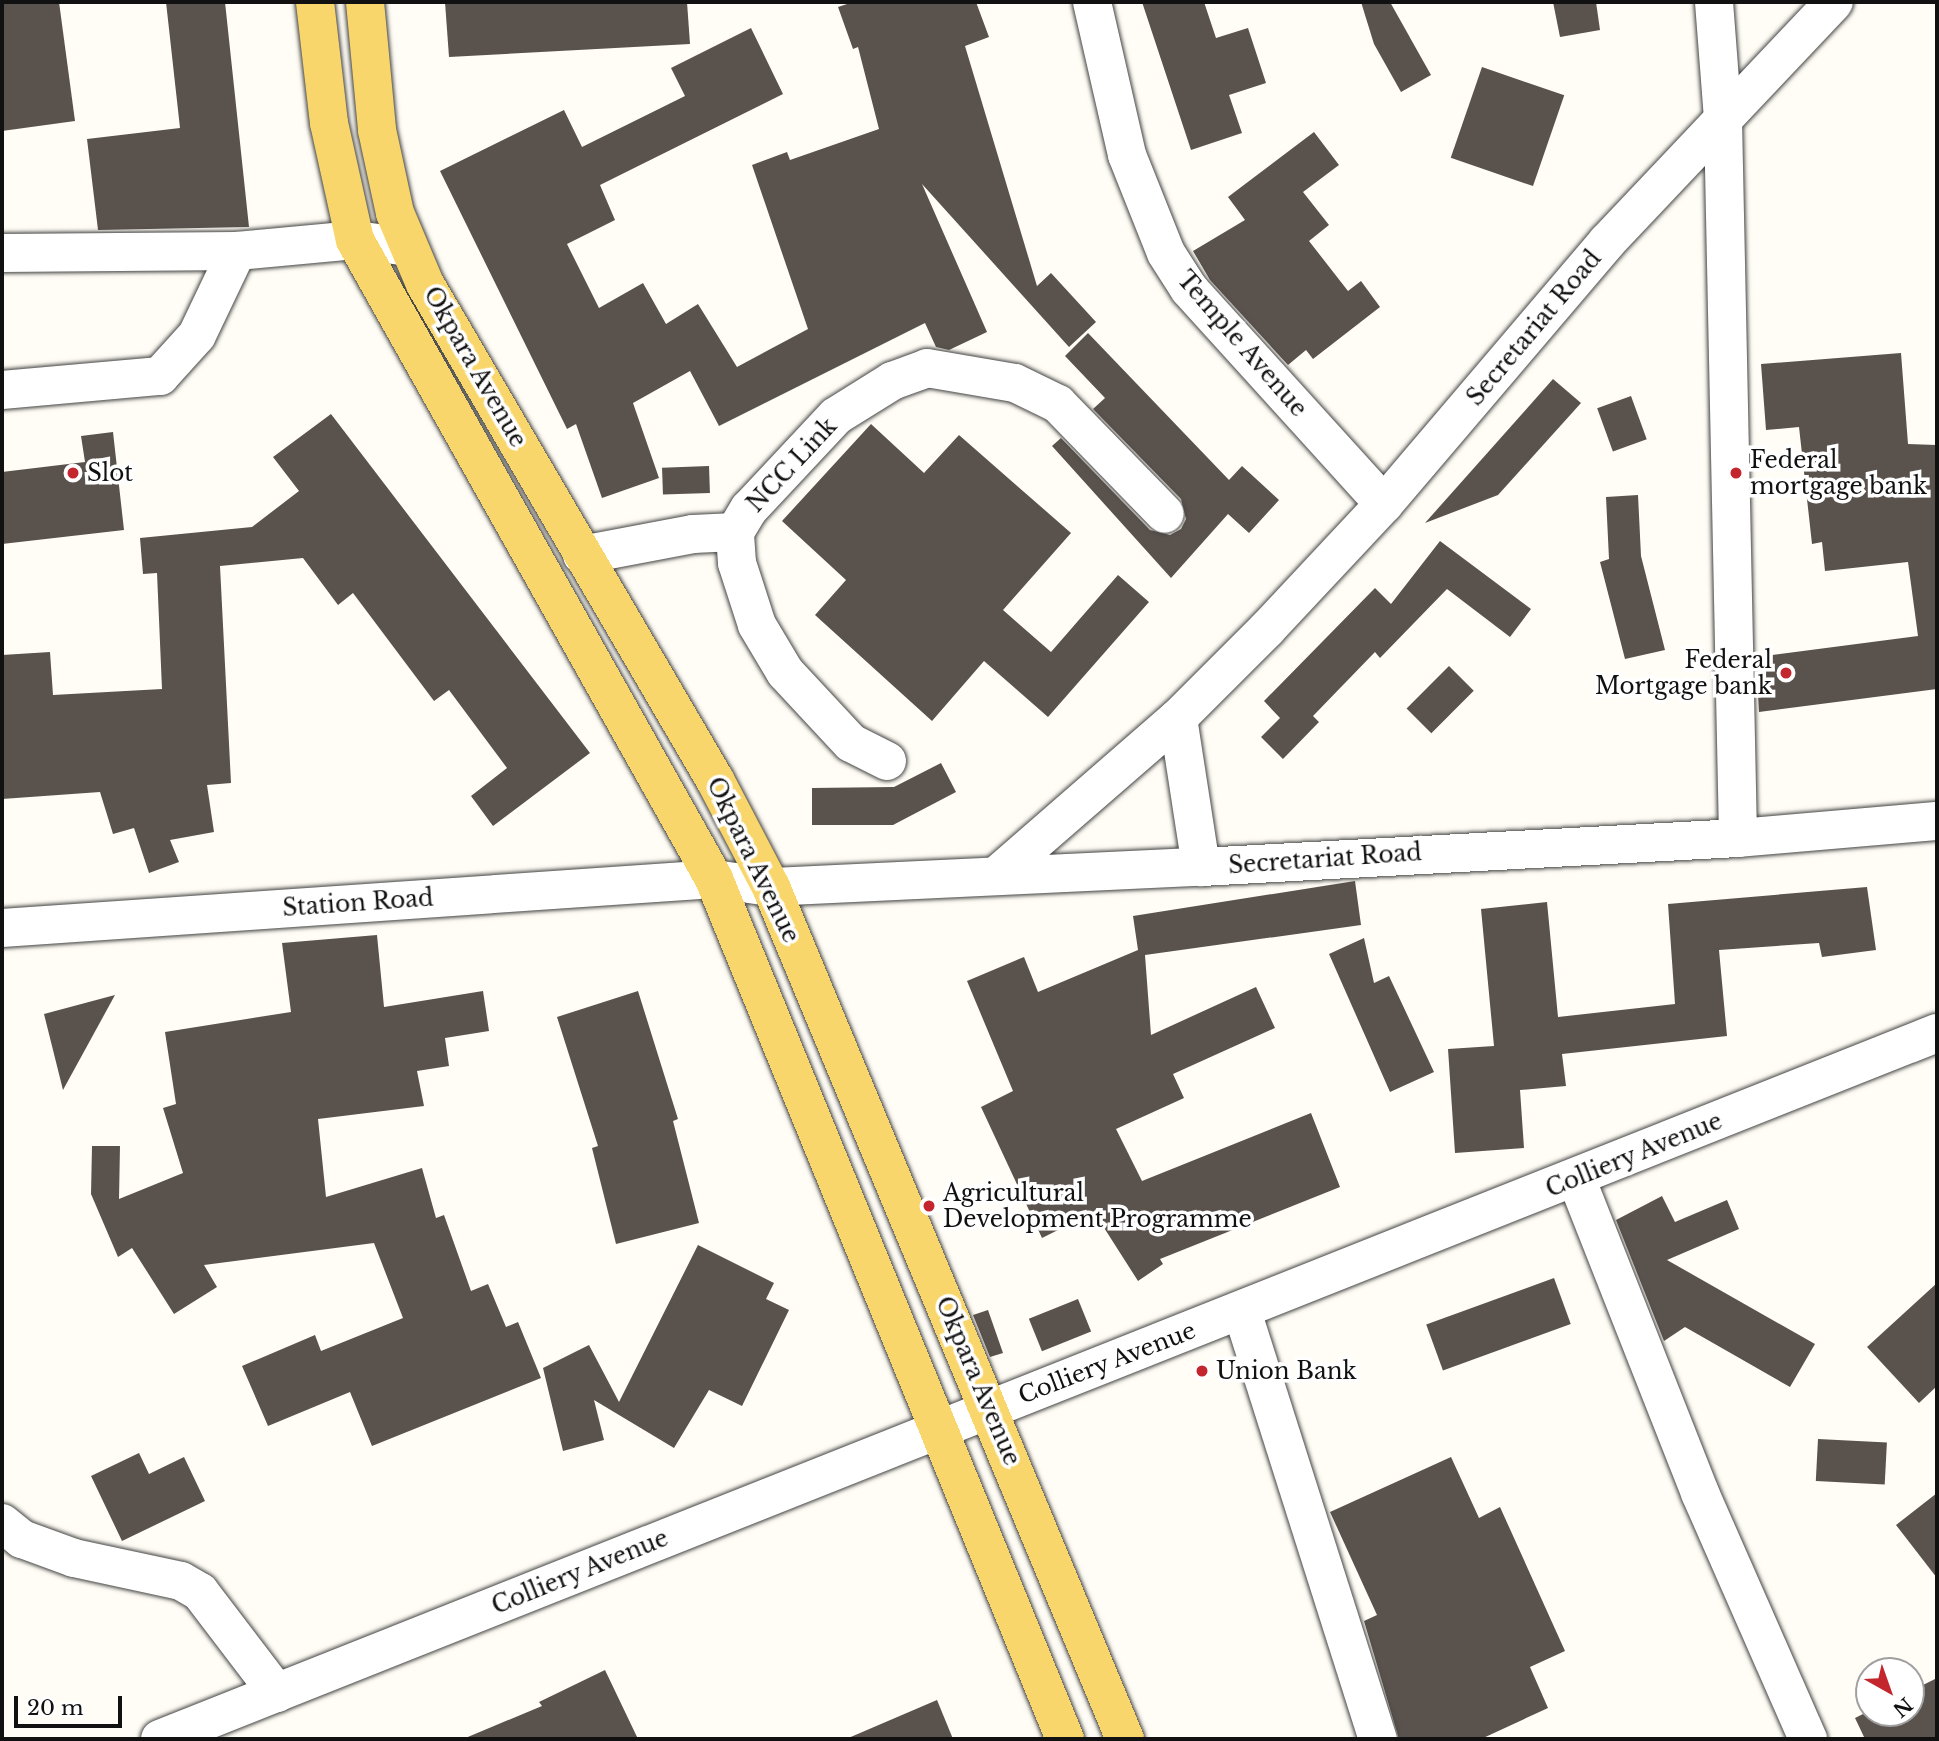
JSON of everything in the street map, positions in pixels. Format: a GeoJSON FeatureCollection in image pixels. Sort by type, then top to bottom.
{"type":"FeatureCollection","features":[{"type":"Feature","properties":{"kind":"main road","name":"Okpara Avenue"},"geometry":{"type":"LineString","coordinates":[[315,2],[329,123],[355,240],[713,879],[940,1428],[1065,1739]]}},
{"type":"Feature","properties":{"kind":"main road","name":"Okpara Avenue"},"geometry":{"type":"LineString","coordinates":[[365,2],[377,130],[395,213],[409,247],[582,555],[715,780],[771,887],[990,1408],[1125,1739]]}},
{"type":"Feature","properties":{"kind":"street","name":"Temple Avenue"},"geometry":{"type":"LineString","coordinates":[[1092,2],[1127,155],[1166,253],[1189,289],[1384,504]]}},
{"type":"Feature","properties":{"kind":"street"},"geometry":{"type":"LineString","coordinates":[[1714,2],[1723,120],[1738,838]]}},
{"type":"Feature","properties":{"kind":"street","name":"Secretariat Road"},"geometry":{"type":"LineString","coordinates":[[996,876],[1178,718],[1384,504],[1607,242],[1834,2]]}},
{"type":"Feature","properties":{"kind":"street"},"geometry":{"type":"LineString","coordinates":[[2,253],[237,251],[355,240],[409,247]]}},
{"type":"Feature","properties":{"kind":"street"},"geometry":{"type":"LineString","coordinates":[[2,390],[160,376],[197,335],[237,251]]}},
{"type":"Feature","properties":{"kind":"street","name":"NCC Link"},"geometry":{"type":"LineString","coordinates":[[887,761],[851,743],[785,672],[744,596],[736,532],[797,453],[836,416],[892,380],[927,368],[977,373],[1058,404],[1165,514]]}},
{"type":"Feature","properties":{"kind":"street"},"geometry":{"type":"LineString","coordinates":[[582,555],[692,534],[736,532]]}},
{"type":"Feature","properties":{"kind":"street"},"geometry":{"type":"LineString","coordinates":[[1178,718],[1201,867]]}},
{"type":"Feature","properties":{"kind":"street","name":"Secretariat Road"},"geometry":{"type":"LineString","coordinates":[[713,879],[771,887],[1201,867],[1738,838],[1937,821]]}},
{"type":"Feature","properties":{"kind":"street","name":"Station Road"},"geometry":{"type":"LineString","coordinates":[[2,928],[713,879]]}},
{"type":"Feature","properties":{"kind":"street","name":"Colliery Avenue"},"geometry":{"type":"LineString","coordinates":[[160,1739],[1937,1033]]}},
{"type":"Feature","properties":{"kind":"street"},"geometry":{"type":"LineString","coordinates":[[1576,1178],[1700,1493],[1808,1739]]}},
{"type":"Feature","properties":{"kind":"street"},"geometry":{"type":"LineString","coordinates":[[1242,1311],[1378,1739]]}},
{"type":"Feature","properties":{"kind":"street"},"geometry":{"type":"LineString","coordinates":[[2,1522],[22,1539],[74,1558],[181,1581],[200,1592],[277,1693]]}},
{"type":"Feature","properties":{"kind":"building"},"geometry":{"type":"Polygon","coordinates":[[[2,2],[59,2],[75,121],[2,131],[2,2]]]}},
{"type":"Feature","properties":{"kind":"building"},"geometry":{"type":"Polygon","coordinates":[[[166,2],[225,2],[249,227],[98,230],[87,139],[180,128],[166,2]]]}},
{"type":"Feature","properties":{"kind":"building"},"geometry":{"type":"Polygon","coordinates":[[[445,2],[687,2],[690,44],[449,57],[445,2]]]}},
{"type":"Feature","properties":{"kind":"building"},"geometry":{"type":"Polygon","coordinates":[[[853,2],[976,2],[989,37],[965,46],[1037,286],[1051,273],[1096,322],[1069,347],[922,184],[987,332],[949,350],[936,347],[925,323],[719,426],[690,371],[633,403],[659,478],[602,498],[576,424],[567,429],[440,171],[564,110],[582,147],[685,96],[671,68],[751,28],[783,94],[600,185],[615,220],[567,244],[599,308],[643,283],[666,324],[698,304],[737,367],[808,329],[752,165],[787,152],[790,160],[879,129],[858,47],[853,49],[838,7],[853,2]]]}},
{"type":"Feature","properties":{"kind":"building"},"geometry":{"type":"Polygon","coordinates":[[[1142,2],[1204,2],[1216,38],[1248,28],[1266,83],[1229,95],[1242,133],[1191,150],[1142,2]]]}},
{"type":"Feature","properties":{"kind":"building"},"geometry":{"type":"Polygon","coordinates":[[[1361,2],[1390,2],[1431,75],[1401,92],[1374,44],[1361,2]]]}},
{"type":"Feature","properties":{"kind":"building"},"geometry":{"type":"Polygon","coordinates":[[[1553,2],[1596,2],[1600,30],[1560,37],[1553,2]]]}},
{"type":"Feature","properties":{"kind":"building"},"geometry":{"type":"Polygon","coordinates":[[[1482,67],[1564,95],[1533,186],[1451,158],[1482,67]]]}},
{"type":"Feature","properties":{"kind":"building"},"geometry":{"type":"Polygon","coordinates":[[[1314,132],[1339,165],[1303,192],[1329,225],[1309,241],[1348,291],[1361,281],[1380,307],[1313,359],[1306,350],[1288,365],[1210,280],[1193,251],[1245,220],[1228,197],[1314,132]]]}},
{"type":"Feature","properties":{"kind":"building"},"geometry":{"type":"Polygon","coordinates":[[[1088,333],[1229,480],[1242,466],[1279,500],[1249,533],[1228,514],[1171,578],[1052,446],[1061,438],[1150,530],[1170,535],[1181,529],[1186,519],[1181,499],[1093,409],[1105,398],[1065,356],[1088,333]]]}},
{"type":"Feature","properties":{"kind":"building"},"geometry":{"type":"Polygon","coordinates":[[[1901,353],[1908,444],[1936,445],[1937,689],[1759,712],[1756,657],[1918,636],[1908,562],[1825,571],[1822,542],[1812,544],[1799,427],[1766,430],[1761,364],[1901,353]]]}},
{"type":"Feature","properties":{"kind":"building"},"geometry":{"type":"Polygon","coordinates":[[[1553,379],[1581,403],[1498,495],[1425,523],[1553,379]]]}},
{"type":"Feature","properties":{"kind":"building"},"geometry":{"type":"Polygon","coordinates":[[[1631,396],[1647,439],[1613,452],[1597,408],[1631,396]]]}},
{"type":"Feature","properties":{"kind":"building"},"geometry":{"type":"Polygon","coordinates":[[[331,414],[590,753],[493,826],[471,796],[507,768],[449,690],[434,701],[353,593],[338,605],[303,558],[220,566],[231,783],[207,785],[214,832],[170,840],[179,862],[149,873],[134,828],[113,834],[100,792],[2,799],[2,655],[50,652],[53,695],[162,689],[157,573],[143,574],[140,538],[252,527],[299,491],[273,457],[331,414]]]}},
{"type":"Feature","properties":{"kind":"building"},"geometry":{"type":"Polygon","coordinates":[[[871,424],[924,473],[959,435],[1071,533],[1003,610],[1051,652],[1118,575],[1149,602],[1048,717],[984,661],[932,721],[815,615],[846,580],[782,521],[871,424]]]}},
{"type":"Feature","properties":{"kind":"building"},"geometry":{"type":"Polygon","coordinates":[[[113,432],[124,530],[2,544],[2,472],[85,462],[81,436],[113,432]]]}},
{"type":"Feature","properties":{"kind":"building"},"geometry":{"type":"Polygon","coordinates":[[[709,466],[710,493],[663,495],[662,468],[709,466]]]}},
{"type":"Feature","properties":{"kind":"building"},"geometry":{"type":"Polygon","coordinates":[[[1638,495],[1641,556],[1665,650],[1625,659],[1600,562],[1609,559],[1606,497],[1638,495]]]}},
{"type":"Feature","properties":{"kind":"building"},"geometry":{"type":"Polygon","coordinates":[[[1440,541],[1531,609],[1510,637],[1447,589],[1380,658],[1375,652],[1313,716],[1319,722],[1283,759],[1261,737],[1280,718],[1264,701],[1375,588],[1391,604],[1440,541]]]}},
{"type":"Feature","properties":{"kind":"building"},"geometry":{"type":"Polygon","coordinates":[[[1449,666],[1474,691],[1431,733],[1407,708],[1449,666]]]}},
{"type":"Feature","properties":{"kind":"building"},"geometry":{"type":"Polygon","coordinates":[[[941,763],[956,792],[893,825],[812,825],[812,788],[894,787],[941,763]]]}},
{"type":"Feature","properties":{"kind":"building"},"geometry":{"type":"Polygon","coordinates":[[[1355,881],[1361,925],[1145,955],[1151,1035],[1256,987],[1275,1028],[1173,1074],[1184,1098],[1116,1129],[1142,1181],[1311,1113],[1340,1187],[1160,1259],[1163,1264],[1138,1281],[1094,1212],[1042,1238],[981,1107],[1013,1091],[967,981],[1024,957],[1038,992],[1138,950],[1133,916],[1355,881]]]}},
{"type":"Feature","properties":{"kind":"building"},"geometry":{"type":"Polygon","coordinates":[[[1867,887],[1876,950],[1822,957],[1819,943],[1719,950],[1727,1036],[1562,1054],[1566,1086],[1520,1090],[1524,1148],[1455,1153],[1448,1049],[1494,1046],[1481,909],[1547,902],[1558,1017],[1675,1004],[1668,904],[1867,887]]]}},
{"type":"Feature","properties":{"kind":"building"},"geometry":{"type":"Polygon","coordinates":[[[377,935],[384,1007],[483,991],[489,1031],[445,1038],[449,1066],[417,1071],[424,1106],[318,1119],[326,1197],[422,1168],[436,1218],[444,1215],[471,1291],[488,1284],[506,1327],[518,1322],[541,1378],[372,1446],[350,1392],[268,1426],[242,1366],[315,1335],[321,1351],[403,1318],[374,1243],[204,1265],[217,1287],[174,1314],[132,1248],[118,1257],[91,1194],[92,1146],[120,1146],[119,1199],[183,1173],[163,1108],[176,1104],[165,1032],[291,1012],[282,943],[377,935]]]}},
{"type":"Feature","properties":{"kind":"building"},"geometry":{"type":"Polygon","coordinates":[[[1364,938],[1374,983],[1389,976],[1434,1072],[1390,1092],[1329,954],[1364,938]]]}},
{"type":"Feature","properties":{"kind":"building"},"geometry":{"type":"Polygon","coordinates":[[[638,991],[678,1119],[673,1121],[699,1223],[616,1244],[592,1148],[598,1146],[557,1017],[638,991]]]}},
{"type":"Feature","properties":{"kind":"building"},"geometry":{"type":"Polygon","coordinates":[[[115,995],[63,1090],[44,1014],[115,995]]]}},
{"type":"Feature","properties":{"kind":"building"},"geometry":{"type":"Polygon","coordinates":[[[1662,1196],[1675,1222],[1727,1200],[1739,1229],[1667,1260],[1815,1344],[1790,1387],[1685,1327],[1664,1341],[1616,1220],[1662,1196]]]}},
{"type":"Feature","properties":{"kind":"building"},"geometry":{"type":"Polygon","coordinates":[[[698,1245],[774,1283],[766,1299],[789,1310],[742,1406],[709,1390],[674,1448],[594,1400],[604,1440],[563,1451],[543,1368],[589,1345],[619,1402],[698,1245]]]}},
{"type":"Feature","properties":{"kind":"building"},"geometry":{"type":"Polygon","coordinates":[[[1554,1278],[1571,1324],[1443,1371],[1426,1325],[1554,1278]]]}},
{"type":"Feature","properties":{"kind":"building"},"geometry":{"type":"Polygon","coordinates":[[[1937,1283],[1937,1386],[1919,1403],[1867,1347],[1937,1283]]]}},
{"type":"Feature","properties":{"kind":"building"},"geometry":{"type":"Polygon","coordinates":[[[1078,1299],[1091,1331],[1042,1351],[1029,1319],[1078,1299]]]}},
{"type":"Feature","properties":{"kind":"building"},"geometry":{"type":"Polygon","coordinates":[[[988,1310],[1003,1353],[990,1357],[973,1315],[988,1310]]]}},
{"type":"Feature","properties":{"kind":"building"},"geometry":{"type":"Polygon","coordinates":[[[1818,1439],[1887,1443],[1885,1485],[1816,1481],[1818,1439]]]}},
{"type":"Feature","properties":{"kind":"building"},"geometry":{"type":"Polygon","coordinates":[[[139,1453],[149,1474],[184,1457],[205,1501],[122,1541],[91,1476],[139,1453]]]}},
{"type":"Feature","properties":{"kind":"building"},"geometry":{"type":"Polygon","coordinates":[[[1451,1457],[1479,1518],[1500,1507],[1565,1651],[1530,1667],[1548,1708],[1481,1739],[1399,1739],[1364,1621],[1377,1615],[1330,1512],[1451,1457]]]}},
{"type":"Feature","properties":{"kind":"building"},"geometry":{"type":"Polygon","coordinates":[[[1937,1493],[1937,1578],[1896,1525],[1937,1493]]]}},
{"type":"Feature","properties":{"kind":"building"},"geometry":{"type":"Polygon","coordinates":[[[605,1670],[638,1739],[463,1739],[542,1706],[539,1702],[605,1670]]]}},
{"type":"Feature","properties":{"kind":"building"},"geometry":{"type":"Polygon","coordinates":[[[1937,1678],[1937,1739],[1865,1739],[1859,1727],[1925,1727],[1925,1684],[1937,1678]]]}},
{"type":"Feature","properties":{"kind":"building"},"geometry":{"type":"Polygon","coordinates":[[[937,1700],[953,1739],[846,1739],[937,1700]]]}},
{"type":"Feature","properties":{"kind":"place","name":"Slot"},"geometry":{"type":"Point","coordinates":[73,473]}},
{"type":"Feature","properties":{"kind":"place","name":"Federal mortgage bank"},"geometry":{"type":"Point","coordinates":[1736,473]}},
{"type":"Feature","properties":{"kind":"place","name":"Federal Mortgage bank"},"geometry":{"type":"Point","coordinates":[1786,673]}},
{"type":"Feature","properties":{"kind":"place","name":"Agricultural Development Programme"},"geometry":{"type":"Point","coordinates":[929,1206]}},
{"type":"Feature","properties":{"kind":"place","name":"Union Bank"},"geometry":{"type":"Point","coordinates":[1202,1371]}}]}
